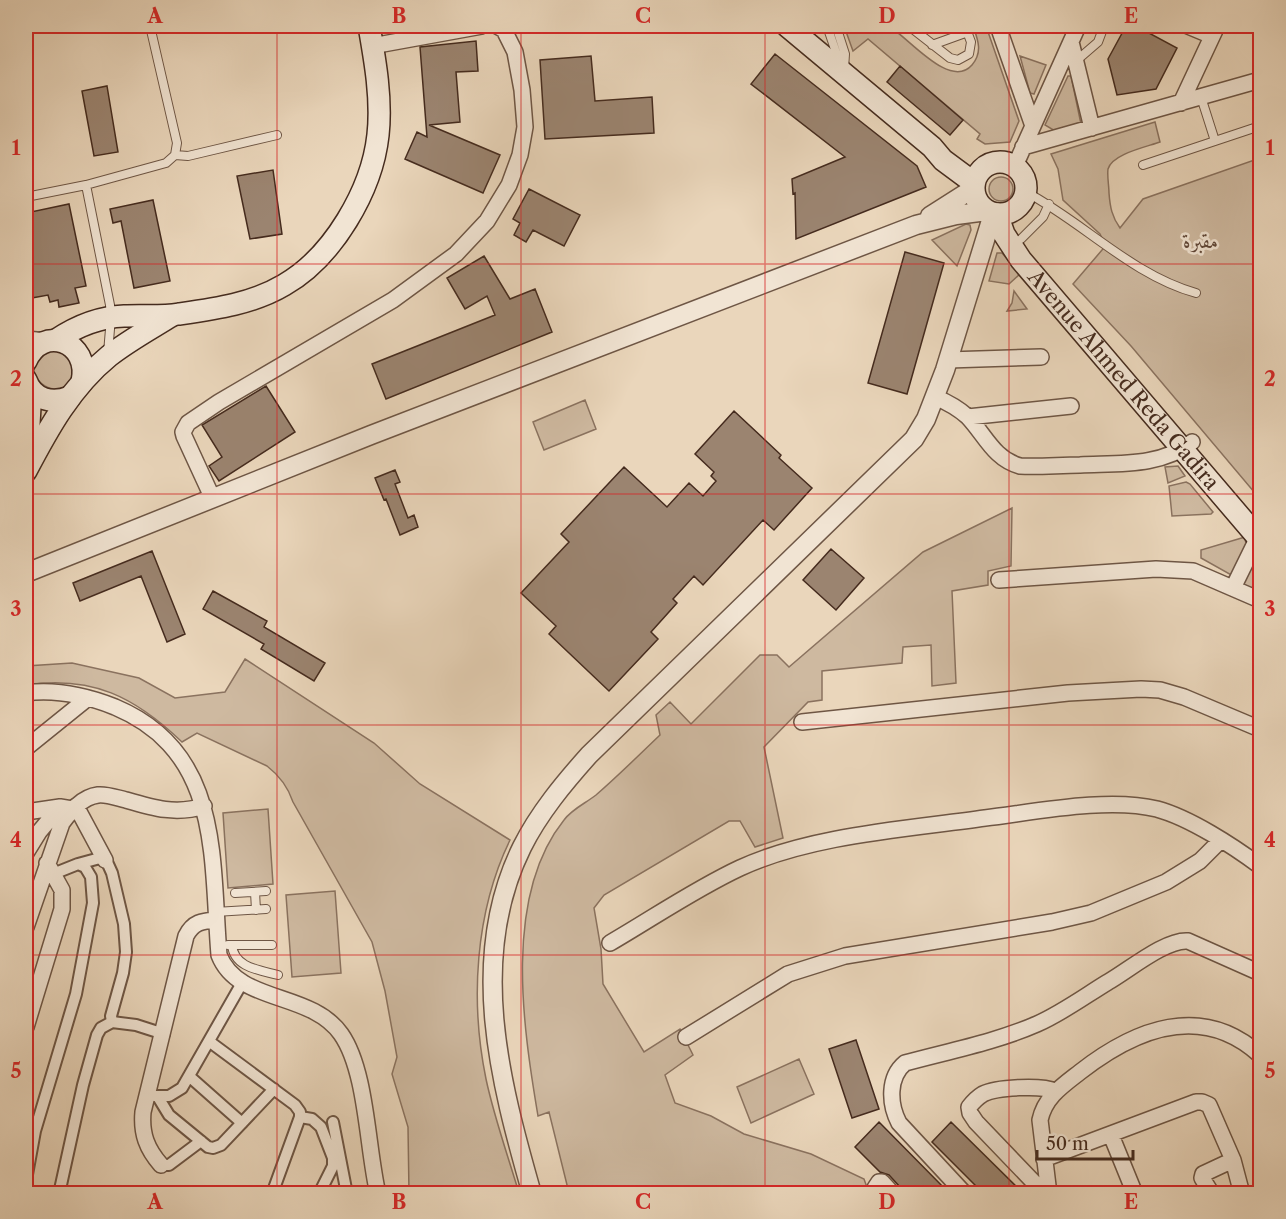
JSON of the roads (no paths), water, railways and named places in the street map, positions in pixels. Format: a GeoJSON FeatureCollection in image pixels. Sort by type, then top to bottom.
{"type":"FeatureCollection","features":[{"type":"Feature","properties":{"kind":"main road"},"geometry":{"type":"LineString","coordinates":[[787,26],[932,147],[976,180]]}},
{"type":"Feature","properties":{"kind":"main road"},"geometry":{"type":"LineString","coordinates":[[26,361],[31,351],[38,345],[52,341],[73,329],[111,317],[171,316],[227,306],[284,285],[308,266],[333,241],[351,214],[368,178],[378,135],[378,91],[370,36]]}},
{"type":"Feature","properties":{"kind":"main road"},"geometry":{"type":"LineString","coordinates":[[1019,157],[1026,192],[1018,207],[996,213],[976,199],[976,180],[986,165],[1019,157]]}},
{"type":"Feature","properties":{"kind":"main road","name":"Avenue Ahmed Reda Gadira"},"geometry":{"type":"LineString","coordinates":[[996,213],[1021,239],[1260,533]]}},
{"type":"Feature","properties":{"kind":"main road","name":"Avenue Ahmed Reda Gadira"},"geometry":{"type":"LineString","coordinates":[[996,213],[1004,234],[1021,260],[1188,446]]}},
{"type":"Feature","properties":{"kind":"main road"},"geometry":{"type":"LineString","coordinates":[[26,471],[47,431],[76,389],[107,357],[171,316]]}},
{"type":"Feature","properties":{"kind":"main road"},"geometry":{"type":"LineString","coordinates":[[27,386],[45,400],[53,401],[76,389],[83,363],[80,355],[65,342],[52,341]]}},
{"type":"Feature","properties":{"kind":"main road"},"geometry":{"type":"LineString","coordinates":[[26,436],[29,424],[27,386]]}},
{"type":"Feature","properties":{"kind":"street"},"geometry":{"type":"LineString","coordinates":[[370,36],[482,26]]}},
{"type":"Feature","properties":{"kind":"street"},"geometry":{"type":"LineString","coordinates":[[213,499],[184,436],[183,432],[188,423],[219,402],[393,300],[456,254],[487,221],[504,194],[520,155],[525,127],[522,90],[515,52],[504,30],[497,26]]}},
{"type":"Feature","properties":{"kind":"street"},"geometry":{"type":"LineString","coordinates":[[998,26],[1033,126]]}},
{"type":"Feature","properties":{"kind":"street"},"geometry":{"type":"LineString","coordinates":[[1019,157],[1078,26]]}},
{"type":"Feature","properties":{"kind":"street"},"geometry":{"type":"LineString","coordinates":[[1181,103],[1215,31],[1188,26]]}},
{"type":"Feature","properties":{"kind":"street"},"geometry":{"type":"LineString","coordinates":[[1071,42],[1092,128]]}},
{"type":"Feature","properties":{"kind":"street"},"geometry":{"type":"LineString","coordinates":[[1019,157],[1092,128],[1260,80]]}},
{"type":"Feature","properties":{"kind":"street"},"geometry":{"type":"LineString","coordinates":[[916,225],[976,180]]}},
{"type":"Feature","properties":{"kind":"street"},"geometry":{"type":"LineString","coordinates":[[26,573],[371,435],[916,225],[956,215],[996,213],[948,360],[921,428],[905,449],[589,755],[557,792],[522,847],[513,866],[500,909],[493,956],[493,1002],[502,1082],[532,1194]]}},
{"type":"Feature","properties":{"kind":"street"},"geometry":{"type":"LineString","coordinates":[[26,339],[52,341]]}},
{"type":"Feature","properties":{"kind":"street"},"geometry":{"type":"LineString","coordinates":[[948,360],[1041,357]]}},
{"type":"Feature","properties":{"kind":"street"},"geometry":{"type":"LineString","coordinates":[[935,397],[968,417],[999,456],[1011,464],[1020,466],[1139,462],[1163,458],[1188,446]]}},
{"type":"Feature","properties":{"kind":"street"},"geometry":{"type":"LineString","coordinates":[[968,417],[1071,406]]}},
{"type":"Feature","properties":{"kind":"street"},"geometry":{"type":"LineString","coordinates":[[1233,588],[1260,533]]}},
{"type":"Feature","properties":{"kind":"street"},"geometry":{"type":"LineString","coordinates":[[999,580],[1175,569],[1193,571],[1260,600]]}},
{"type":"Feature","properties":{"kind":"street"},"geometry":{"type":"LineString","coordinates":[[802,722],[1068,693],[1142,689],[1160,690],[1184,697],[1260,729]]}},
{"type":"Feature","properties":{"kind":"street"},"geometry":{"type":"LineString","coordinates":[[26,693],[59,692],[88,698],[128,714],[162,736],[184,764],[200,792],[210,836],[216,916],[225,945],[219,955],[224,967],[242,983],[314,1011],[332,1023],[347,1042],[359,1081],[378,1194]]}},
{"type":"Feature","properties":{"kind":"street"},"geometry":{"type":"LineString","coordinates":[[26,748],[88,698]]}},
{"type":"Feature","properties":{"kind":"street"},"geometry":{"type":"LineString","coordinates":[[26,853],[39,832],[70,807],[97,795],[164,810],[180,811],[204,806]]}},
{"type":"Feature","properties":{"kind":"street"},"geometry":{"type":"LineString","coordinates":[[610,943],[705,886],[741,868],[808,846],[853,836],[1106,804],[1158,809],[1221,840],[1260,866]]}},
{"type":"Feature","properties":{"kind":"street"},"geometry":{"type":"LineString","coordinates":[[26,812],[70,807]]}},
{"type":"Feature","properties":{"kind":"street"},"geometry":{"type":"LineString","coordinates":[[70,807],[112,873],[126,936],[125,963],[111,1016],[112,1022]]}},
{"type":"Feature","properties":{"kind":"street"},"geometry":{"type":"LineString","coordinates":[[26,927],[50,868],[62,823],[70,807]]}},
{"type":"Feature","properties":{"kind":"street"},"geometry":{"type":"LineString","coordinates":[[686,1037],[788,974],[845,956],[1052,922],[1091,913],[1166,882],[1200,861],[1221,840]]}},
{"type":"Feature","properties":{"kind":"street"},"geometry":{"type":"LineString","coordinates":[[50,868],[100,858],[105,860]]}},
{"type":"Feature","properties":{"kind":"street"},"geometry":{"type":"LineString","coordinates":[[26,1180],[35,1131],[76,994],[93,903],[91,877],[88,871],[78,864]]}},
{"type":"Feature","properties":{"kind":"street"},"geometry":{"type":"LineString","coordinates":[[26,1027],[62,909],[62,890],[50,868]]}},
{"type":"Feature","properties":{"kind":"street"},"geometry":{"type":"LineString","coordinates":[[201,1141],[169,1166],[161,1165],[150,1151],[143,1135],[143,1112],[153,1096],[186,936],[199,921],[216,916]]}},
{"type":"Feature","properties":{"kind":"street"},"geometry":{"type":"LineString","coordinates":[[965,1194],[899,1123],[896,1117],[892,1083],[898,1068],[905,1063],[1009,1034],[1039,1023],[1171,943],[1188,941],[1260,973]]}},
{"type":"Feature","properties":{"kind":"street"},"geometry":{"type":"LineString","coordinates":[[153,1096],[176,1094],[190,1077],[242,983]]}},
{"type":"Feature","properties":{"kind":"street"},"geometry":{"type":"LineString","coordinates":[[59,1194],[83,1085],[101,1028],[112,1022],[145,1027],[164,1034]]}},
{"type":"Feature","properties":{"kind":"street"},"geometry":{"type":"LineString","coordinates":[[1047,1194],[1040,1120],[1054,1092],[1097,1058],[1128,1040],[1150,1032],[1198,1025],[1220,1029],[1243,1041],[1260,1055]]}},
{"type":"Feature","properties":{"kind":"street"},"geometry":{"type":"LineString","coordinates":[[210,1042],[295,1105],[300,1112],[272,1194]]}},
{"type":"Feature","properties":{"kind":"street"},"geometry":{"type":"LineString","coordinates":[[190,1077],[242,1123]]}},
{"type":"Feature","properties":{"kind":"street"},"geometry":{"type":"LineString","coordinates":[[1047,1194],[976,1122],[969,1107],[985,1092],[1039,1087],[1054,1092]]}},
{"type":"Feature","properties":{"kind":"street"},"geometry":{"type":"LineString","coordinates":[[153,1096],[170,1115],[213,1148],[221,1145],[274,1089]]}},
{"type":"Feature","properties":{"kind":"street"},"geometry":{"type":"LineString","coordinates":[[1044,1159],[1202,1102],[1209,1105],[1233,1160],[1242,1194]]}},
{"type":"Feature","properties":{"kind":"street"},"geometry":{"type":"LineString","coordinates":[[300,1117],[312,1119],[321,1127],[347,1194]]}},
{"type":"Feature","properties":{"kind":"street"},"geometry":{"type":"LineString","coordinates":[[319,1194],[337,1164],[333,1122]]}},
{"type":"Feature","properties":{"kind":"street"},"geometry":{"type":"LineString","coordinates":[[1112,1134],[1135,1194]]}},
{"type":"Feature","properties":{"kind":"street"},"geometry":{"type":"LineString","coordinates":[[1212,1194],[1202,1178],[1203,1174],[1233,1160]]}},
{"type":"Feature","properties":{"kind":"street"},"geometry":{"type":"LineString","coordinates":[[877,1194],[875,1188],[879,1182],[882,1182],[893,1194]]}},
{"type":"Feature","properties":{"kind":"lane"},"geometry":{"type":"LineString","coordinates":[[26,197],[87,185],[166,163],[175,155],[177,150],[175,131],[150,26]]}},
{"type":"Feature","properties":{"kind":"lane"},"geometry":{"type":"LineString","coordinates":[[827,26],[843,71]]}},
{"type":"Feature","properties":{"kind":"lane"},"geometry":{"type":"LineString","coordinates":[[836,26],[845,54],[843,71]]}},
{"type":"Feature","properties":{"kind":"lane"},"geometry":{"type":"LineString","coordinates":[[909,26],[932,45],[950,58],[962,59],[969,54],[972,46],[967,29],[932,45]]}},
{"type":"Feature","properties":{"kind":"lane"},"geometry":{"type":"LineString","coordinates":[[1076,61],[1098,42],[1104,26]]}},
{"type":"Feature","properties":{"kind":"lane"},"geometry":{"type":"LineString","coordinates":[[1201,97],[1215,141]]}},
{"type":"Feature","properties":{"kind":"lane"},"geometry":{"type":"LineString","coordinates":[[1143,165],[1260,126]]}},
{"type":"Feature","properties":{"kind":"lane"},"geometry":{"type":"LineString","coordinates":[[175,155],[188,156],[277,135]]}},
{"type":"Feature","properties":{"kind":"lane"},"geometry":{"type":"LineString","coordinates":[[87,185],[111,317],[107,357]]}},
{"type":"Feature","properties":{"kind":"lane"},"geometry":{"type":"LineString","coordinates":[[1026,192],[1049,204],[1106,247],[1167,283],[1197,293]]}},
{"type":"Feature","properties":{"kind":"lane"},"geometry":{"type":"LineString","coordinates":[[1021,239],[1043,218],[1049,204]]}},
{"type":"Feature","properties":{"kind":"lane"},"geometry":{"type":"LineString","coordinates":[[235,893],[266,891]]}},
{"type":"Feature","properties":{"kind":"lane"},"geometry":{"type":"LineString","coordinates":[[255,892],[256,910]]}},
{"type":"Feature","properties":{"kind":"lane"},"geometry":{"type":"LineString","coordinates":[[216,916],[266,909]]}},
{"type":"Feature","properties":{"kind":"lane"},"geometry":{"type":"LineString","coordinates":[[225,945],[272,945]]}},
{"type":"Feature","properties":{"kind":"lane"},"geometry":{"type":"LineString","coordinates":[[225,945],[246,966],[278,975]]}},
{"type":"Feature","properties":{"kind":"park label","name":"مقبرة"},"geometry":{"type":"Point","coordinates":[1201,241]}}]}
